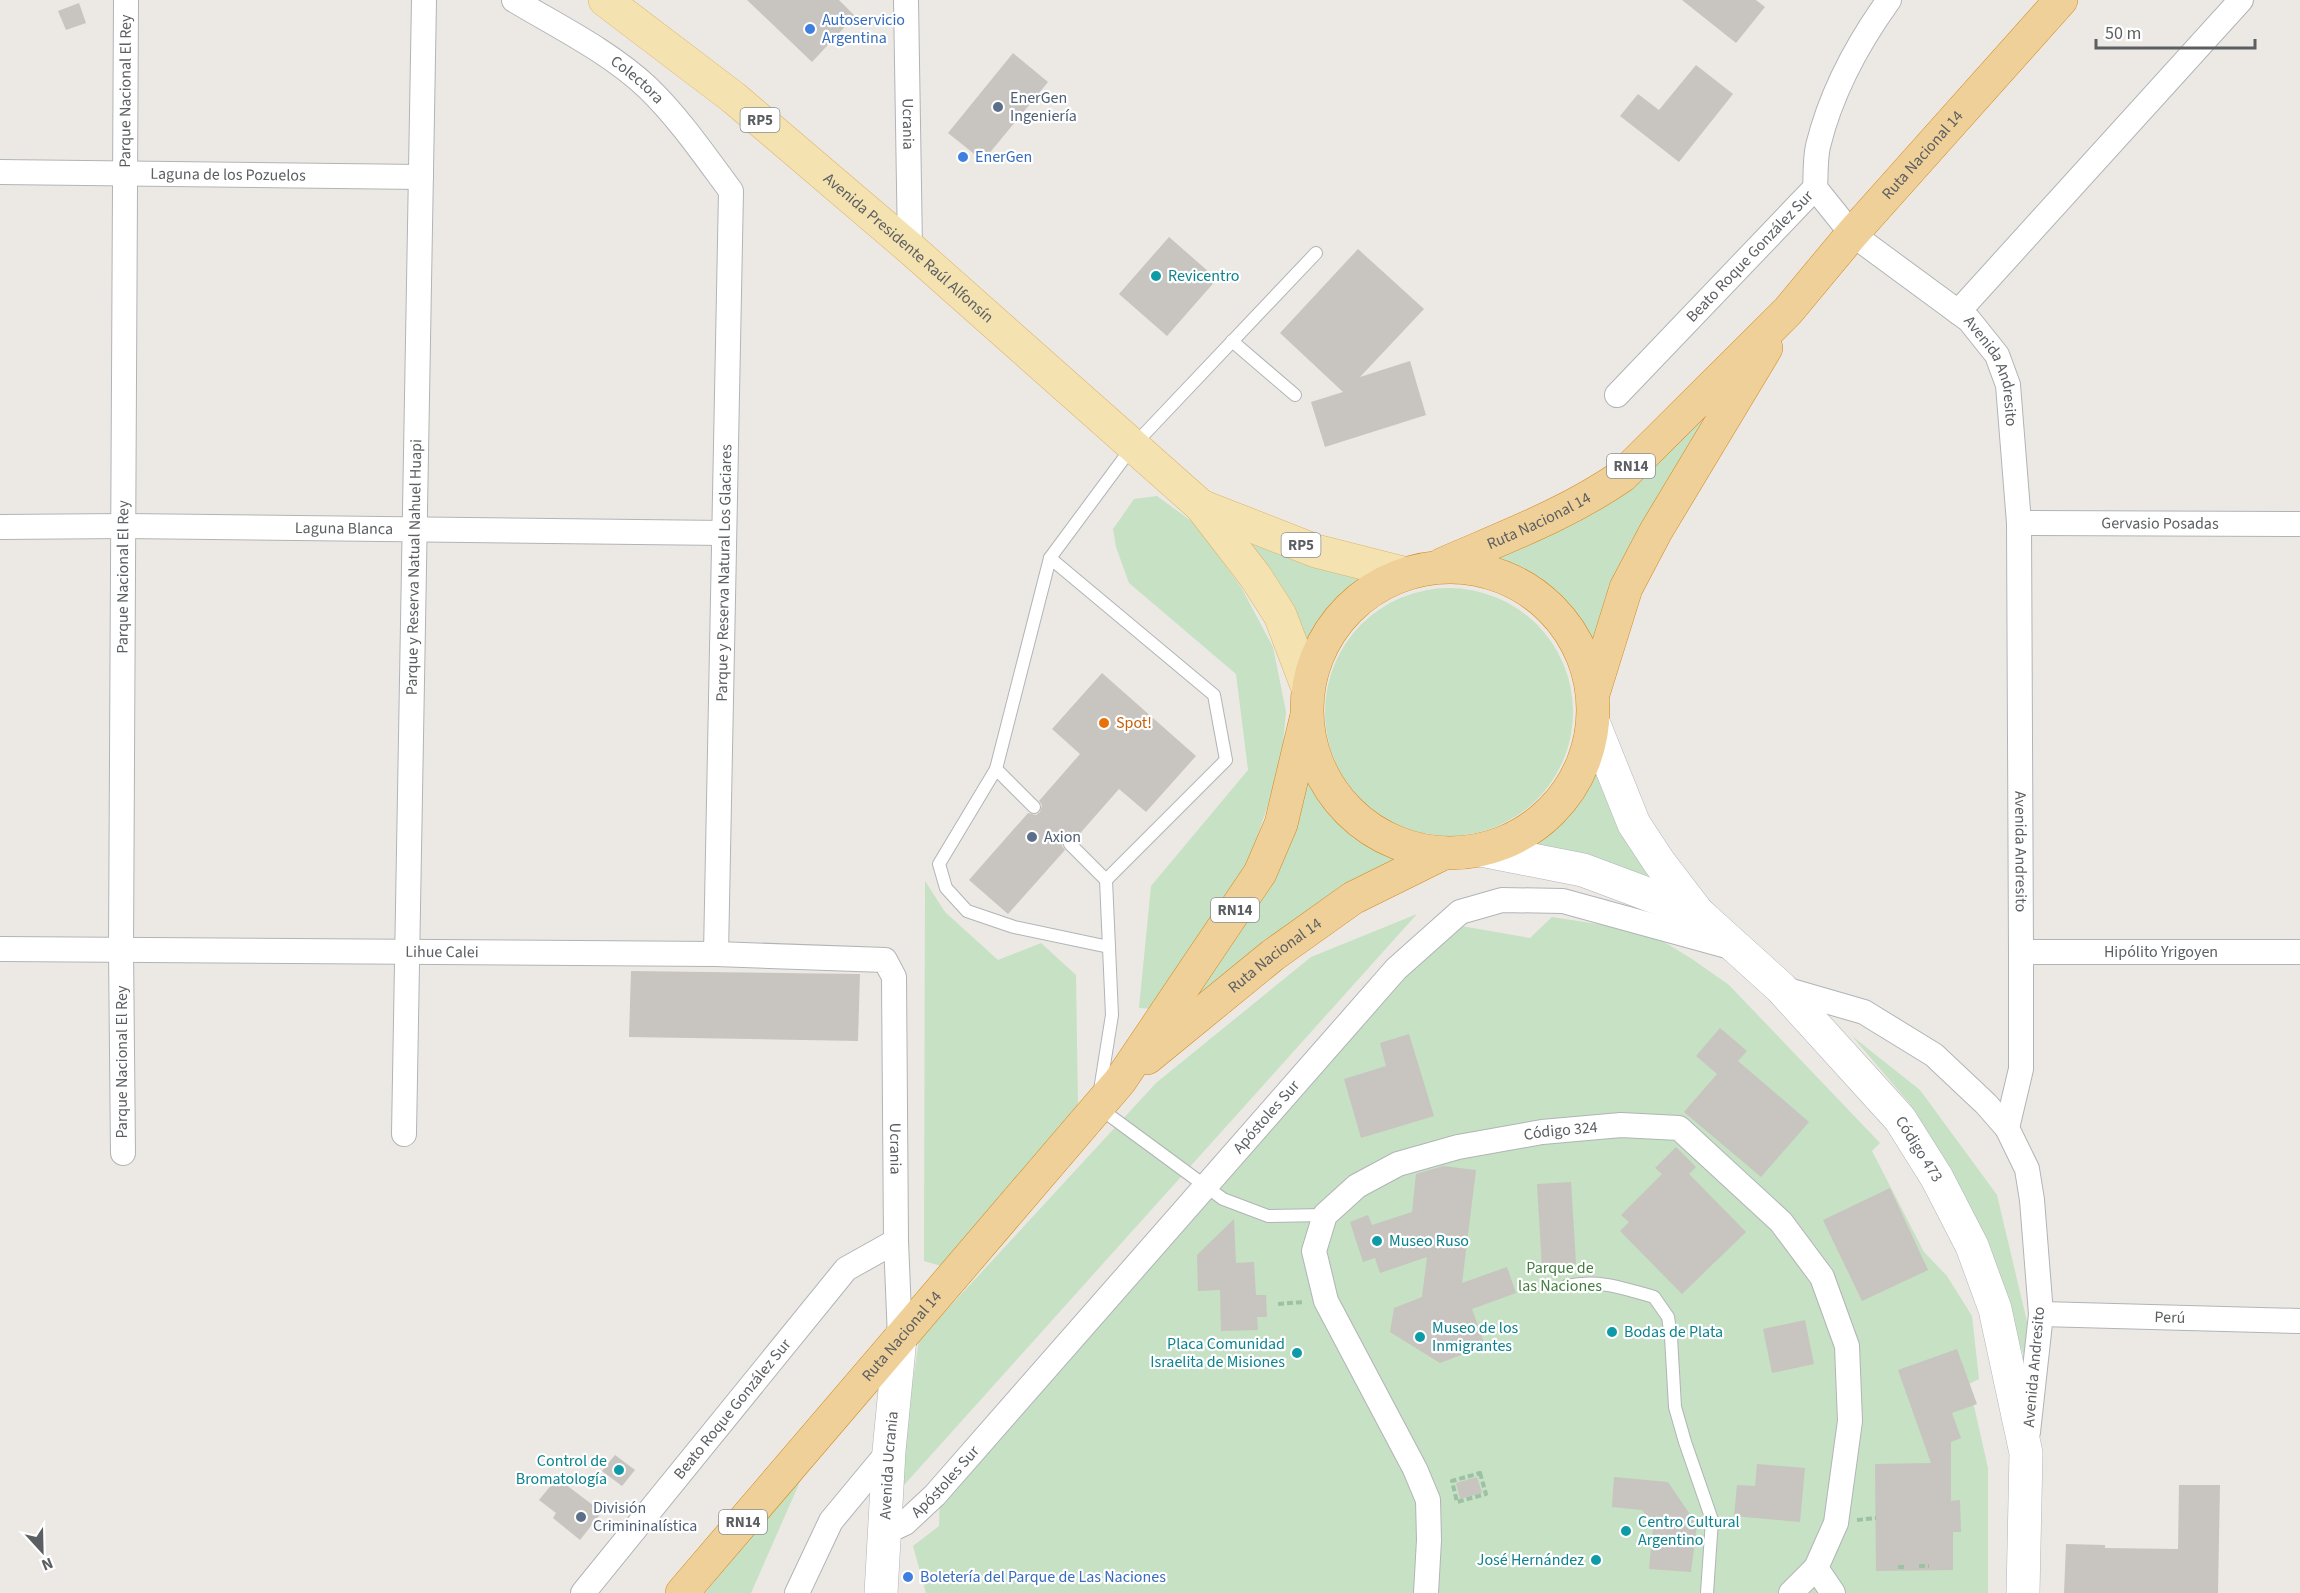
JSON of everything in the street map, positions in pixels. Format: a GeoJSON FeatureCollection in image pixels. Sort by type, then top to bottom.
{"type":"FeatureCollection","features":[{"type":"Feature","properties":{"kind":"highway","name":"Ruta Nacional 14"},"geometry":{"type":"LineString","coordinates":[[1436,567],[1549,519],[1622,476],[1788,311],[1852,234],[2061,0]]}},
{"type":"Feature","properties":{"kind":"highway","name":"Ruta Nacional 14"},"geometry":{"type":"LineString","coordinates":[[1593,708],[1626,588],[1656,531],[1788,311]]}},
{"type":"Feature","properties":{"kind":"highway","name":"RN14"},"geometry":{"type":"LineString","coordinates":[[1436,567],[1481,569],[1522,585],[1557,614],[1582,651],[1593,708],[1582,765],[1558,804],[1523,833],[1481,850],[1444,853],[1402,846],[1365,826],[1335,797],[1314,760],[1306,719],[1307,686],[1319,649],[1340,616],[1369,591],[1404,573],[1436,567]]}},
{"type":"Feature","properties":{"kind":"highway","name":"Ruta Nacional 14"},"geometry":{"type":"LineString","coordinates":[[682,1593],[1120,1080],[1260,873],[1281,824],[1306,719]]}},
{"type":"Feature","properties":{"kind":"highway","name":"Ruta Nacional 14"},"geometry":{"type":"LineString","coordinates":[[1120,1080],[1273,955],[1353,898],[1444,853]]}},
{"type":"Feature","properties":{"kind":"main road","name":"Avenida Presidente Raúl Alfonsín"},"geometry":{"type":"LineString","coordinates":[[604,0],[734,98],[910,248],[1201,506],[1256,576],[1280,615],[1307,686]]}},
{"type":"Feature","properties":{"kind":"main road","name":"Avenida Presidente Raúl Alfonsín"},"geometry":{"type":"LineString","coordinates":[[1201,506],[1316,551],[1404,573]]}},
{"type":"Feature","properties":{"kind":"main road"},"geometry":{"type":"LineString","coordinates":[[1593,708],[1634,824],[1659,862],[1698,913]]}},
{"type":"Feature","properties":{"kind":"main road"},"geometry":{"type":"LineString","coordinates":[[1481,850],[1583,870],[1698,913]]}},
{"type":"Feature","properties":{"kind":"main road","name":"Código 473"},"geometry":{"type":"LineString","coordinates":[[1698,913],[1781,988],[1899,1119],[1937,1178],[1972,1246],[1995,1309],[2026,1453]]}},
{"type":"Feature","properties":{"kind":"main road","name":"Avenida Ucrania"},"geometry":{"type":"LineString","coordinates":[[881,1593],[889,1451],[900,1338]]}},
{"type":"Feature","properties":{"kind":"main road","name":"Avenida Andresito"},"geometry":{"type":"LineString","coordinates":[[2023,1593],[2026,1453]]}},
{"type":"Feature","properties":{"kind":"street","name":"Parque Nacional El Rey"},"geometry":{"type":"LineString","coordinates":[[123,1153],[121,950],[126,0]]}},
{"type":"Feature","properties":{"kind":"street","name":"Parque y Reserva Natual Nahuel Huapi"},"geometry":{"type":"LineString","coordinates":[[404,1134],[424,0]]}},
{"type":"Feature","properties":{"kind":"street","name":"Colectora"},"geometry":{"type":"LineString","coordinates":[[514,0],[606,56],[648,88],[700,149],[731,191]]}},
{"type":"Feature","properties":{"kind":"street","name":"Ucrania"},"geometry":{"type":"LineString","coordinates":[[906,0],[910,248]]}},
{"type":"Feature","properties":{"kind":"street","name":"Beato Roque González Sur"},"geometry":{"type":"LineString","coordinates":[[1617,395],[1815,188],[1818,147],[1836,92],[1871,26],[1890,0]]}},
{"type":"Feature","properties":{"kind":"street"},"geometry":{"type":"LineString","coordinates":[[1958,312],[2241,0]]}},
{"type":"Feature","properties":{"kind":"street","name":"Laguna de los Pozuelos"},"geometry":{"type":"LineString","coordinates":[[0,172],[421,177]]}},
{"type":"Feature","properties":{"kind":"street","name":"Avenida Andresito"},"geometry":{"type":"LineString","coordinates":[[1815,188],[1852,234],[1970,320],[1996,355],[2008,385],[2019,523],[2021,1069],[2007,1128],[2027,1169],[2032,1200],[2041,1314],[2026,1453]]}},
{"type":"Feature","properties":{"kind":"street","name":"Parque y Reserva Natural Los Glaciares"},"geometry":{"type":"LineString","coordinates":[[716,954],[731,191]]}},
{"type":"Feature","properties":{"kind":"street","name":"Gervasio Posadas"},"geometry":{"type":"LineString","coordinates":[[2019,523],[2300,524]]}},
{"type":"Feature","properties":{"kind":"street","name":"Laguna Blanca"},"geometry":{"type":"LineString","coordinates":[[0,528],[124,526],[724,533]]}},
{"type":"Feature","properties":{"kind":"street","name":"Apóstoles Sur"},"geometry":{"type":"LineString","coordinates":[[884,1533],[905,1523],[935,1495],[1396,969],[1460,912],[1502,900],[1563,901],[1737,948]]}},
{"type":"Feature","properties":{"kind":"street","name":"Lihue Calei"},"geometry":{"type":"LineString","coordinates":[[0,948],[716,954],[885,960]]}},
{"type":"Feature","properties":{"kind":"street","name":"Hipólito Yrigoyen"},"geometry":{"type":"LineString","coordinates":[[2021,952],[2300,952]]}},
{"type":"Feature","properties":{"kind":"street","name":"Ucrania"},"geometry":{"type":"LineString","coordinates":[[885,960],[894,977],[896,1241],[900,1338]]}},
{"type":"Feature","properties":{"kind":"street"},"geometry":{"type":"LineString","coordinates":[[1781,988],[1863,1012],[1934,1054],[1986,1104],[2007,1128]]}},
{"type":"Feature","properties":{"kind":"street","name":"Código 324"},"geometry":{"type":"LineString","coordinates":[[1325,1215],[1357,1186],[1398,1164],[1458,1147],[1542,1132],[1622,1125],[1679,1128],[1781,1222],[1822,1277],[1847,1346],[1850,1420],[1836,1523],[1816,1569],[1791,1593]]}},
{"type":"Feature","properties":{"kind":"street"},"geometry":{"type":"LineString","coordinates":[[1325,1215],[1314,1251],[1326,1301],[1415,1469],[1428,1500],[1429,1540],[1426,1593]]}},
{"type":"Feature","properties":{"kind":"street","name":"Beato Roque González Sur"},"geometry":{"type":"LineString","coordinates":[[583,1593],[846,1269],[896,1241]]}},
{"type":"Feature","properties":{"kind":"street","name":"Perú"},"geometry":{"type":"LineString","coordinates":[[2041,1314],[2300,1321]]}},
{"type":"Feature","properties":{"kind":"street"},"geometry":{"type":"LineString","coordinates":[[797,1593],[831,1521],[889,1451]]}},
{"type":"Feature","properties":{"kind":"street"},"geometry":{"type":"LineString","coordinates":[[1816,1569],[1833,1593]]}},
{"type":"Feature","properties":{"kind":"lane"},"geometry":{"type":"LineString","coordinates":[[1109,946],[1014,927],[967,911],[946,888],[939,864],[996,769],[1050,558],[1133,446],[1316,253]]}},
{"type":"Feature","properties":{"kind":"lane"},"geometry":{"type":"LineString","coordinates":[[1232,341],[1294,395]]}},
{"type":"Feature","properties":{"kind":"lane"},"geometry":{"type":"LineString","coordinates":[[1050,558],[1214,695],[1226,760],[1106,880]]}},
{"type":"Feature","properties":{"kind":"lane"},"geometry":{"type":"LineString","coordinates":[[996,769],[1034,807]]}},
{"type":"Feature","properties":{"kind":"lane"},"geometry":{"type":"LineString","coordinates":[[1070,844],[1106,880],[1112,1015],[1098,1106],[1223,1199],[1268,1216],[1325,1215]]}},
{"type":"Feature","properties":{"kind":"lane"},"geometry":{"type":"LineString","coordinates":[[1566,1286],[1586,1282],[1618,1287],[1654,1297],[1668,1317],[1675,1407],[1712,1520],[1707,1593]]}},
{"type":"Feature","properties":{"kind":"path"},"geometry":{"type":"LineString","coordinates":[[1480,1473],[1486,1494],[1457,1502],[1452,1481],[1480,1473]]}},
{"type":"Feature","properties":{"kind":"path"},"geometry":{"type":"LineString","coordinates":[[1919,1566],[1929,1566]]}},
{"type":"Feature","properties":{"kind":"path"},"geometry":{"type":"LineString","coordinates":[[1898,1567],[1907,1567]]}},
{"type":"Feature","properties":{"kind":"green space"},"geometry":{"type":"Polygon","coordinates":[[[1714,403],[1630,544],[1593,658],[1563,607],[1529,579],[1478,561],[1714,403]]]}},
{"type":"Feature","properties":{"kind":"green space"},"geometry":{"type":"Polygon","coordinates":[[[1157,496],[1194,523],[1241,587],[1273,647],[1286,712],[1281,766],[1247,867],[1155,1009],[1139,1008],[1151,886],[1248,770],[1236,674],[1129,583],[1116,547],[1113,529],[1134,499],[1157,496]]]}},
{"type":"Feature","properties":{"kind":"green space"},"geometry":{"type":"Polygon","coordinates":[[[1233,530],[1375,579],[1325,611],[1305,661],[1233,530]]]}},
{"type":"Feature","properties":{"kind":"green space"},"geometry":{"type":"Polygon","coordinates":[[[1437,588],[1461,588],[1497,597],[1518,609],[1537,624],[1552,643],[1564,664],[1571,688],[1573,712],[1571,736],[1564,760],[1552,781],[1537,800],[1518,815],[1497,827],[1461,836],[1437,836],[1401,827],[1370,808],[1353,791],[1334,760],[1330,748],[1325,724],[1325,700],[1334,664],[1353,633],[1370,616],[1401,597],[1413,593],[1437,588]]]}},
{"type":"Feature","properties":{"kind":"green space"},"geometry":{"type":"Polygon","coordinates":[[[1594,761],[1657,877],[1611,870],[1521,850],[1570,813],[1594,761]]]}},
{"type":"Feature","properties":{"kind":"green space"},"geometry":{"type":"Polygon","coordinates":[[[1306,768],[1343,822],[1413,863],[1180,1016],[1306,768]]]}},
{"type":"Feature","properties":{"kind":"green space"},"geometry":{"type":"Polygon","coordinates":[[[925,881],[945,912],[998,960],[1041,943],[1076,975],[1078,1105],[941,1266],[924,1261],[925,881]]]}},
{"type":"Feature","properties":{"kind":"green space"},"geometry":{"type":"Polygon","coordinates":[[[1417,914],[896,1494],[919,1340],[1156,1083],[1311,957],[1417,914]]]}},
{"type":"Feature","properties":{"kind":"green space","name":"Parque de las Naciones"},"geometry":{"type":"Polygon","coordinates":[[[1552,917],[1629,929],[1666,943],[1692,959],[1729,985],[1880,1143],[1872,1151],[1924,1252],[1947,1276],[1972,1316],[1979,1379],[1969,1384],[1988,1468],[1988,1593],[926,1593],[913,1546],[939,1526],[940,1498],[1450,924],[1530,938],[1552,917]]]}},
{"type":"Feature","properties":{"kind":"green space"},"geometry":{"type":"Polygon","coordinates":[[[1852,1036],[1920,1090],[1997,1195],[2038,1368],[2027,1365],[1978,1225],[1910,1104],[1852,1036]]]}},
{"type":"Feature","properties":{"kind":"green space"},"geometry":{"type":"Polygon","coordinates":[[[806,1468],[751,1593],[705,1593],[806,1468]]]}},
{"type":"Feature","properties":{"kind":"building"},"geometry":{"type":"Polygon","coordinates":[[[747,0],[839,0],[855,16],[812,62],[747,0]]]}},
{"type":"Feature","properties":{"kind":"building"},"geometry":{"type":"Polygon","coordinates":[[[1682,0],[1756,0],[1765,7],[1736,43],[1682,0]]]}},
{"type":"Feature","properties":{"kind":"building"},"geometry":{"type":"Polygon","coordinates":[[[79,3],[86,23],[66,30],[58,11],[79,3]]]}},
{"type":"Feature","properties":{"kind":"building","name":"EnerGen Ingeniería"},"geometry":{"type":"Polygon","coordinates":[[[1013,53],[1048,82],[983,161],[948,133],[1013,53]]]}},
{"type":"Feature","properties":{"kind":"building"},"geometry":{"type":"Polygon","coordinates":[[[1696,65],[1733,94],[1679,162],[1620,116],[1638,94],[1659,110],[1696,65]]]}},
{"type":"Feature","properties":{"kind":"building"},"geometry":{"type":"Polygon","coordinates":[[[1169,237],[1217,279],[1167,336],[1119,294],[1169,237]]]}},
{"type":"Feature","properties":{"kind":"building"},"geometry":{"type":"Polygon","coordinates":[[[1358,249],[1424,309],[1360,377],[1410,361],[1426,415],[1325,447],[1311,402],[1343,392],[1280,333],[1358,249]]]}},
{"type":"Feature","properties":{"kind":"building"},"geometry":{"type":"Polygon","coordinates":[[[1102,673],[1196,756],[1146,812],[1119,789],[1076,838],[1068,836],[1064,839],[1062,846],[1065,850],[1008,914],[969,880],[1028,813],[1036,815],[1040,812],[1042,805],[1039,801],[1080,754],[1052,729],[1102,673]]]}},
{"type":"Feature","properties":{"kind":"building"},"geometry":{"type":"Polygon","coordinates":[[[631,971],[860,974],[858,1041],[629,1037],[631,971]]]}},
{"type":"Feature","properties":{"kind":"building"},"geometry":{"type":"Polygon","coordinates":[[[1720,1028],[1747,1051],[1738,1061],[1809,1122],[1761,1177],[1684,1112],[1717,1074],[1696,1056],[1720,1028]]]}},
{"type":"Feature","properties":{"kind":"building"},"geometry":{"type":"Polygon","coordinates":[[[1409,1034],[1434,1116],[1361,1138],[1344,1079],[1386,1066],[1380,1043],[1409,1034]]]}},
{"type":"Feature","properties":{"kind":"building"},"geometry":{"type":"Polygon","coordinates":[[[1676,1147],[1696,1167],[1689,1174],[1746,1232],[1682,1294],[1620,1231],[1629,1222],[1621,1215],[1662,1174],[1655,1168],[1676,1147]]]}},
{"type":"Feature","properties":{"kind":"building"},"geometry":{"type":"Polygon","coordinates":[[[1443,1166],[1476,1170],[1462,1283],[1507,1267],[1516,1293],[1472,1309],[1485,1346],[1440,1363],[1390,1332],[1394,1308],[1422,1297],[1427,1257],[1380,1273],[1375,1258],[1363,1262],[1350,1222],[1368,1215],[1372,1225],[1412,1212],[1416,1174],[1443,1166]]]}},
{"type":"Feature","properties":{"kind":"building"},"geometry":{"type":"Polygon","coordinates":[[[1571,1182],[1576,1264],[1542,1267],[1537,1184],[1571,1182]]]}},
{"type":"Feature","properties":{"kind":"building"},"geometry":{"type":"Polygon","coordinates":[[[1890,1188],[1928,1270],[1862,1301],[1823,1220],[1890,1188]]]}},
{"type":"Feature","properties":{"kind":"building"},"geometry":{"type":"Polygon","coordinates":[[[1234,1219],[1236,1263],[1254,1262],[1256,1295],[1266,1295],[1267,1317],[1257,1317],[1258,1330],[1221,1331],[1220,1290],[1198,1291],[1197,1255],[1234,1219]]]}},
{"type":"Feature","properties":{"kind":"building"},"geometry":{"type":"Polygon","coordinates":[[[1805,1320],[1814,1364],[1772,1373],[1763,1329],[1805,1320]]]}},
{"type":"Feature","properties":{"kind":"building"},"geometry":{"type":"Polygon","coordinates":[[[1957,1349],[1977,1404],[1952,1413],[1961,1438],[1951,1442],[1951,1501],[1960,1500],[1961,1532],[1953,1532],[1953,1570],[1876,1571],[1875,1464],[1931,1463],[1898,1370],[1957,1349]]]}},
{"type":"Feature","properties":{"kind":"building","name":"Control de Bromatología"},"geometry":{"type":"Polygon","coordinates":[[[615,1455],[635,1470],[622,1486],[602,1471],[615,1455]]]}},
{"type":"Feature","properties":{"kind":"building"},"geometry":{"type":"Polygon","coordinates":[[[1757,1464],[1805,1468],[1800,1522],[1734,1516],[1737,1485],[1755,1486],[1757,1464]]]}},
{"type":"Feature","properties":{"kind":"building"},"geometry":{"type":"Polygon","coordinates":[[[1477,1477],[1482,1493],[1460,1499],[1456,1483],[1477,1477]]]}},
{"type":"Feature","properties":{"kind":"building"},"geometry":{"type":"Polygon","coordinates":[[[1614,1477],[1668,1482],[1697,1525],[1691,1572],[1649,1569],[1653,1525],[1642,1510],[1612,1507],[1614,1477]]]}},
{"type":"Feature","properties":{"kind":"building"},"geometry":{"type":"Polygon","coordinates":[[[557,1478],[602,1512],[580,1540],[553,1518],[556,1513],[539,1500],[557,1478]]]}},
{"type":"Feature","properties":{"kind":"building"},"geometry":{"type":"Polygon","coordinates":[[[2179,1485],[2220,1485],[2218,1593],[2064,1593],[2066,1544],[2105,1545],[2105,1548],[2178,1549],[2179,1485]]]}},
{"type":"Feature","properties":{"kind":"place","name":"Autoservicio Argentina"},"geometry":{"type":"Point","coordinates":[810,29]}},
{"type":"Feature","properties":{"kind":"place","name":"EnerGen Ingeniería"},"geometry":{"type":"Point","coordinates":[998,107]}},
{"type":"Feature","properties":{"kind":"place","name":"EnerGen"},"geometry":{"type":"Point","coordinates":[963,157]}},
{"type":"Feature","properties":{"kind":"place","name":"Revicentro"},"geometry":{"type":"Point","coordinates":[1156,276]}},
{"type":"Feature","properties":{"kind":"place","name":"Spot!"},"geometry":{"type":"Point","coordinates":[1104,723]}},
{"type":"Feature","properties":{"kind":"place","name":"Axion"},"geometry":{"type":"Point","coordinates":[1032,837]}},
{"type":"Feature","properties":{"kind":"place","name":"Museo Ruso"},"geometry":{"type":"Point","coordinates":[1377,1241]}},
{"type":"Feature","properties":{"kind":"place","name":"Bodas de Plata"},"geometry":{"type":"Point","coordinates":[1612,1332]}},
{"type":"Feature","properties":{"kind":"place","name":"Museo de los Inmigrantes"},"geometry":{"type":"Point","coordinates":[1420,1337]}},
{"type":"Feature","properties":{"kind":"place","name":"Placa Comunidad Israelita de Misiones"},"geometry":{"type":"Point","coordinates":[1297,1353]}},
{"type":"Feature","properties":{"kind":"place","name":"Control de Bromatología"},"geometry":{"type":"Point","coordinates":[619,1470]}},
{"type":"Feature","properties":{"kind":"place","name":"División Crimininalística"},"geometry":{"type":"Point","coordinates":[581,1517]}},
{"type":"Feature","properties":{"kind":"place","name":"Centro Cultural Argentino"},"geometry":{"type":"Point","coordinates":[1626,1531]}},
{"type":"Feature","properties":{"kind":"place","name":"José Hernández"},"geometry":{"type":"Point","coordinates":[1596,1560]}},
{"type":"Feature","properties":{"kind":"place","name":"Boletería del Parque de Las Naciones"},"geometry":{"type":"Point","coordinates":[908,1577]}}]}
